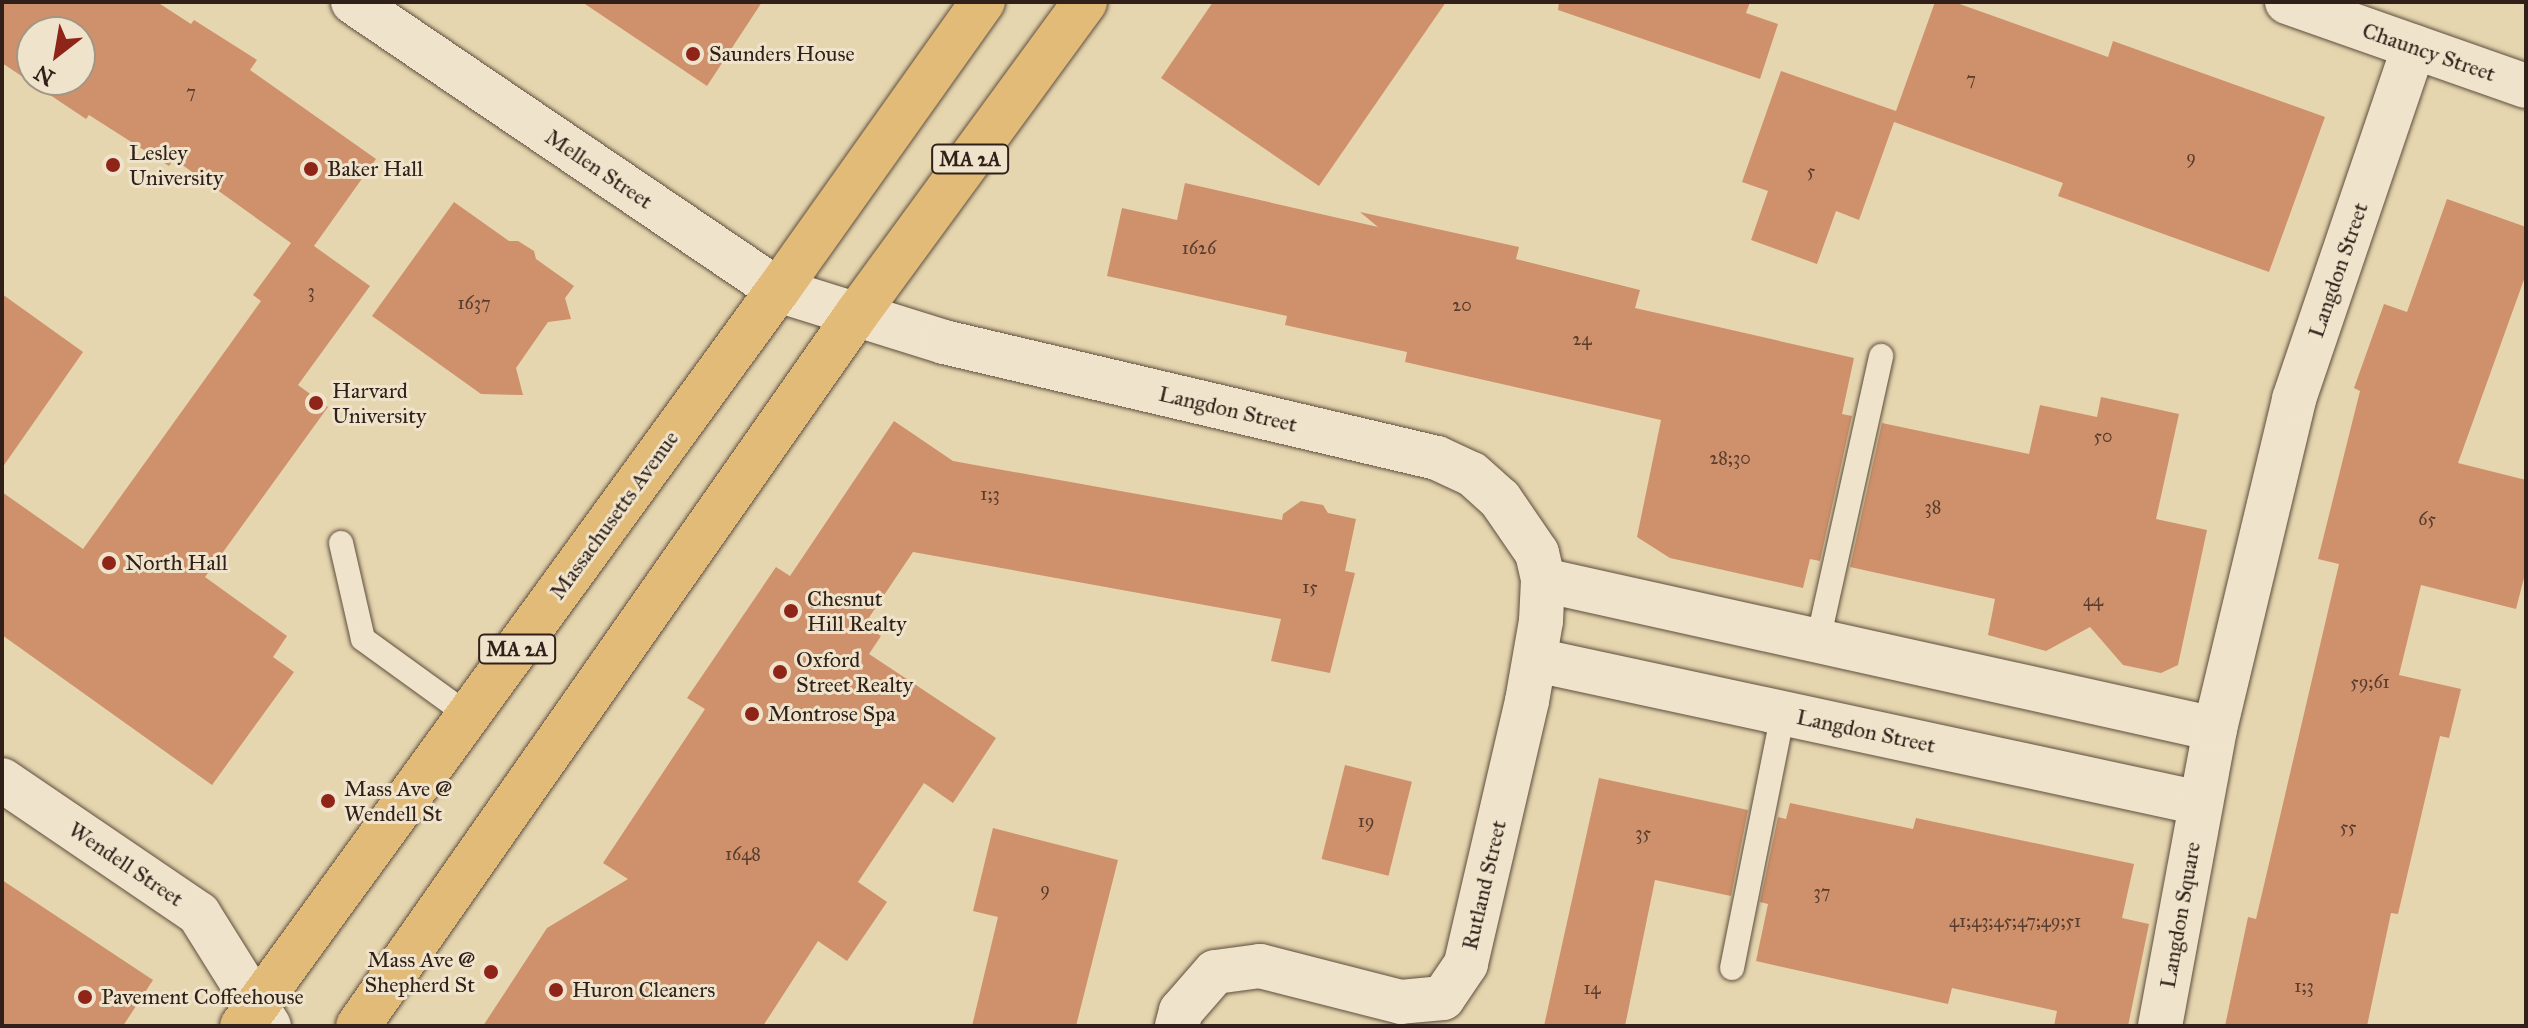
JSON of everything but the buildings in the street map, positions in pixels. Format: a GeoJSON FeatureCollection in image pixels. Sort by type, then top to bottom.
{"type":"FeatureCollection","features":[{"type":"Feature","properties":{"kind":"main road","name":"Massachusetts Avenue"},"geometry":{"type":"LineString","coordinates":[[256,1020],[468,715],[778,290],[983,2]]}},
{"type":"Feature","properties":{"kind":"main road","name":"MA 2A"},"geometry":{"type":"LineString","coordinates":[[358,1026],[856,315],[1085,2]]}},
{"type":"Feature","properties":{"kind":"street","name":"Mellen Street"},"geometry":{"type":"LineString","coordinates":[[353,2],[778,290],[856,315]]}},
{"type":"Feature","properties":{"kind":"street","name":"Chauncy Street"},"geometry":{"type":"LineString","coordinates":[[2287,2],[2526,86]]}},
{"type":"Feature","properties":{"kind":"street","name":"Langdon Street"},"geometry":{"type":"LineString","coordinates":[[856,315],[944,342],[1437,458],[1472,474],[1500,499],[1537,553],[1543,580],[1536,660],[2200,803],[2294,399],[2414,47]]}},
{"type":"Feature","properties":{"kind":"street"},"geometry":{"type":"LineString","coordinates":[[1543,580],[2215,729]]}},
{"type":"Feature","properties":{"kind":"street","name":"Rutland Street"},"geometry":{"type":"LineString","coordinates":[[1177,1026],[1181,1011],[1215,972],[1260,966],[1401,1002],[1443,998],[1466,964],[1536,660]]}},
{"type":"Feature","properties":{"kind":"street","name":"Wendell Street"},"geometry":{"type":"LineString","coordinates":[[2,780],[199,914],[256,1020]]}},
{"type":"Feature","properties":{"kind":"street","name":"Langdon Square"},"geometry":{"type":"LineString","coordinates":[[2160,1026],[2200,803]]}},
{"type":"Feature","properties":{"kind":"lane"},"geometry":{"type":"LineString","coordinates":[[1818,641],[1881,356]]}},
{"type":"Feature","properties":{"kind":"lane"},"geometry":{"type":"LineString","coordinates":[[341,543],[363,639],[468,715]]}},
{"type":"Feature","properties":{"kind":"lane"},"geometry":{"type":"LineString","coordinates":[[1732,968],[1783,713]]}},
{"type":"Feature","properties":{"kind":"place","name":"Saunders House"},"geometry":{"type":"Point","coordinates":[693,54]}},
{"type":"Feature","properties":{"kind":"place","name":"Lesley University"},"geometry":{"type":"Point","coordinates":[113,165]}},
{"type":"Feature","properties":{"kind":"place","name":"Baker Hall"},"geometry":{"type":"Point","coordinates":[311,169]}},
{"type":"Feature","properties":{"kind":"place","name":"Harvard University"},"geometry":{"type":"Point","coordinates":[316,403]}},
{"type":"Feature","properties":{"kind":"place","name":"North Hall"},"geometry":{"type":"Point","coordinates":[109,563]}},
{"type":"Feature","properties":{"kind":"place","name":"Chesnut Hill Realty"},"geometry":{"type":"Point","coordinates":[791,611]}},
{"type":"Feature","properties":{"kind":"place","name":"Oxford Street Realty"},"geometry":{"type":"Point","coordinates":[780,672]}},
{"type":"Feature","properties":{"kind":"place","name":"Montrose Spa"},"geometry":{"type":"Point","coordinates":[752,714]}},
{"type":"Feature","properties":{"kind":"place","name":"Mass Ave @ Wendell St"},"geometry":{"type":"Point","coordinates":[328,801]}},
{"type":"Feature","properties":{"kind":"place","name":"Mass Ave @ Shepherd St"},"geometry":{"type":"Point","coordinates":[491,972]}},
{"type":"Feature","properties":{"kind":"place","name":"Huron Cleaners"},"geometry":{"type":"Point","coordinates":[556,990]}},
{"type":"Feature","properties":{"kind":"place","name":"Pavement Coffeehouse"},"geometry":{"type":"Point","coordinates":[85,997]}}]}
